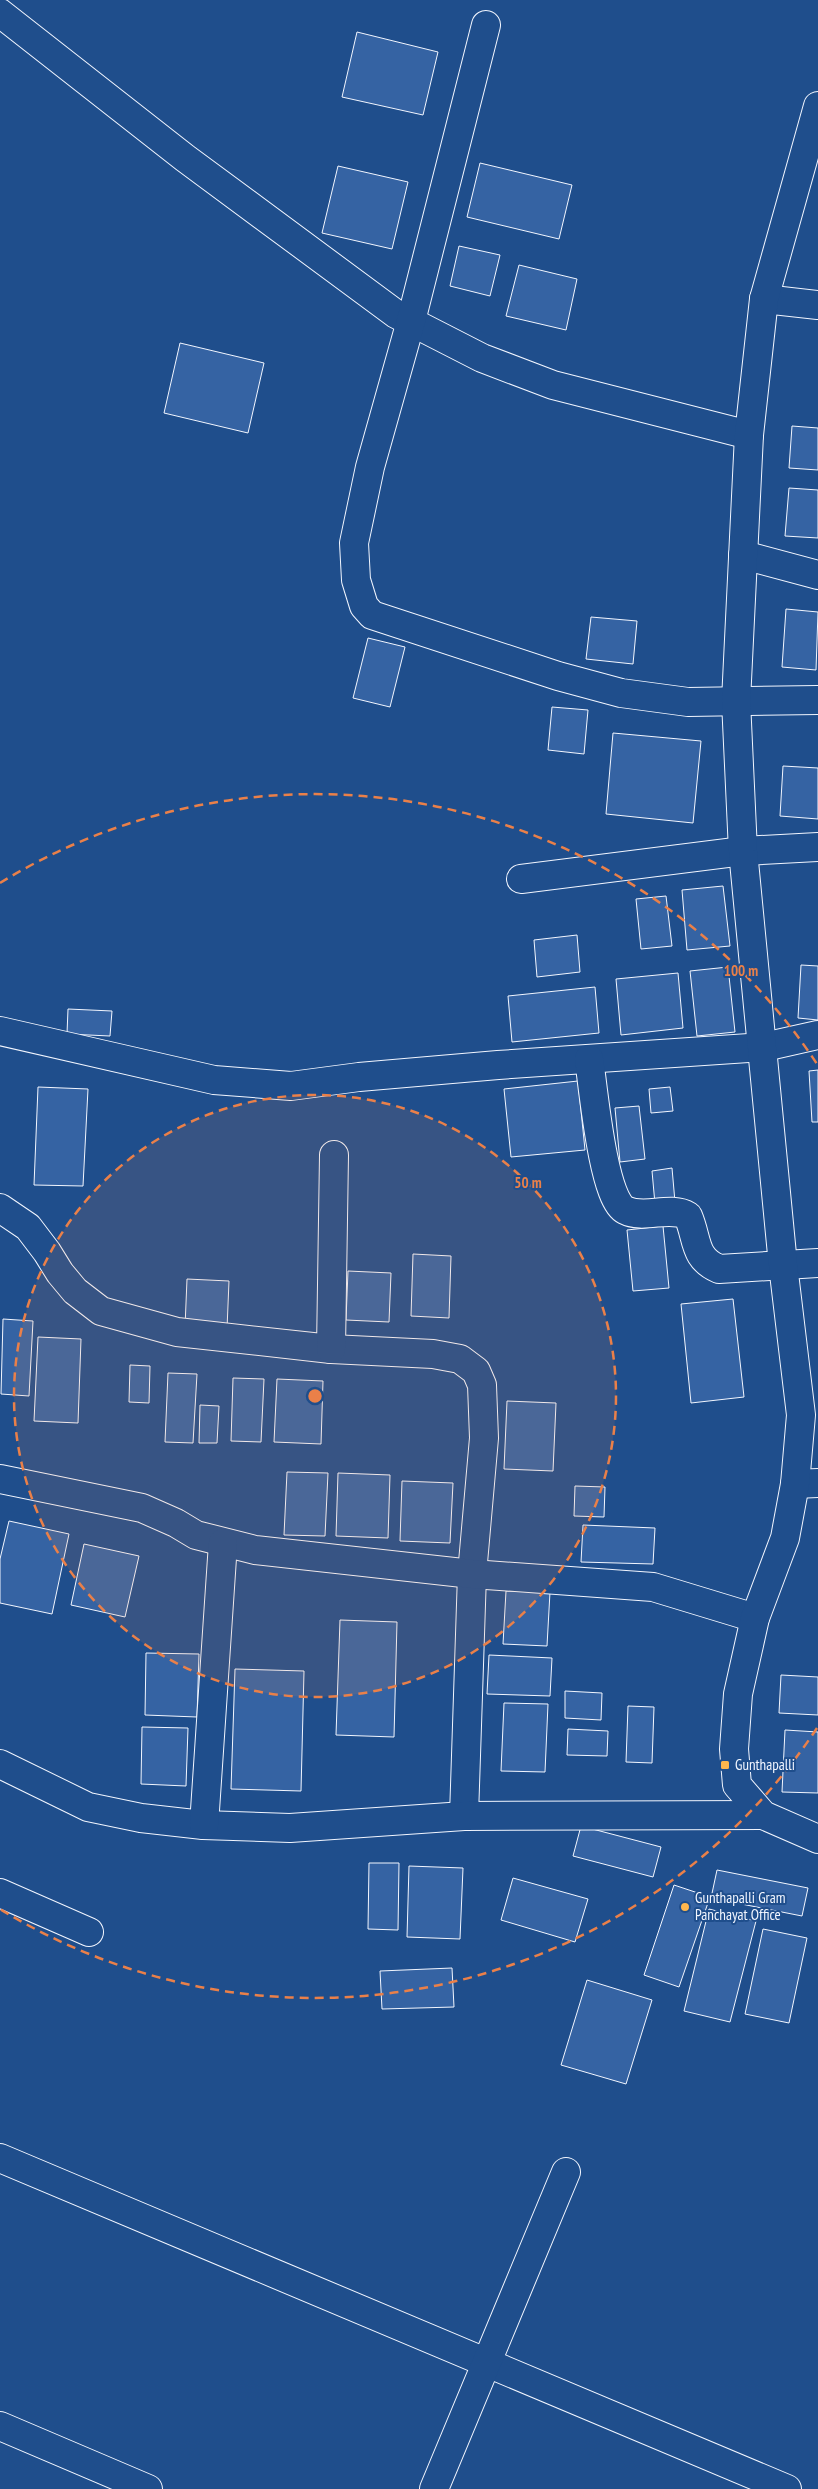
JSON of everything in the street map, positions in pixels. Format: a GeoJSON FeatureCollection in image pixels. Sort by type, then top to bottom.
{"type":"FeatureCollection","features":[{"type":"Feature","properties":{"kind":"street"},"geometry":{"type":"LineString","coordinates":[[0,13],[185,158],[396,314],[482,358],[553,385],[749,435]]}},
{"type":"Feature","properties":{"kind":"street"},"geometry":{"type":"LineString","coordinates":[[486,26],[411,321],[370,467],[354,543],[356,580],[364,606],[372,615],[558,676],[621,694],[688,702],[818,700]]}},
{"type":"Feature","properties":{"kind":"street"},"geometry":{"type":"LineString","coordinates":[[763,1815],[737,1785],[734,1749],[738,1694],[757,1615],[806,1484],[801,1416],[783,1265],[764,1047],[743,851],[736,701],[749,435],[764,299],[818,106]]}},
{"type":"Feature","properties":{"kind":"street"},"geometry":{"type":"LineString","coordinates":[[764,299],[818,305]]}},
{"type":"Feature","properties":{"kind":"street"},"geometry":{"type":"LineString","coordinates":[[743,555],[818,575]]}},
{"type":"Feature","properties":{"kind":"street"},"geometry":{"type":"LineString","coordinates":[[521,879],[743,851],[818,847]]}},
{"type":"Feature","properties":{"kind":"street"},"geometry":{"type":"LineString","coordinates":[[0,1031],[214,1080],[291,1086],[359,1077],[764,1047],[818,1036]]}},
{"type":"Feature","properties":{"kind":"street"},"geometry":{"type":"LineString","coordinates":[[589,1059],[603,1157],[614,1200],[625,1210],[646,1213],[681,1212],[688,1216],[700,1254],[706,1263],[719,1269],[818,1263]]}},
{"type":"Feature","properties":{"kind":"street"},"geometry":{"type":"LineString","coordinates":[[331,1349],[334,1155]]}},
{"type":"Feature","properties":{"kind":"street"},"geometry":{"type":"LineString","coordinates":[[0,1208],[28,1227],[75,1291],[101,1311],[177,1332],[331,1349],[433,1354],[460,1359],[476,1371],[482,1385],[484,1438],[472,1574],[464,1816]]}},
{"type":"Feature","properties":{"kind":"street"},"geometry":{"type":"LineString","coordinates":[[0,1479],[142,1508],[176,1523],[196,1535],[255,1550],[472,1574],[653,1586],[757,1615]]}},
{"type":"Feature","properties":{"kind":"street"},"geometry":{"type":"LineString","coordinates":[[204,1825],[223,1543]]}},
{"type":"Feature","properties":{"kind":"street"},"geometry":{"type":"LineString","coordinates":[[0,1764],[88,1807],[141,1818],[204,1825],[290,1828],[464,1816],[763,1815],[818,1839]]}},
{"type":"Feature","properties":{"kind":"street"},"geometry":{"type":"LineString","coordinates":[[0,1893],[90,1932]]}},
{"type":"Feature","properties":{"kind":"street"},"geometry":{"type":"LineString","coordinates":[[0,2158],[788,2489]]}},
{"type":"Feature","properties":{"kind":"street"},"geometry":{"type":"LineString","coordinates":[[434,2489],[566,2172]]}},
{"type":"Feature","properties":{"kind":"street"},"geometry":{"type":"LineString","coordinates":[[0,2426],[148,2489]]}},
{"type":"Feature","properties":{"kind":"building"},"geometry":{"type":"Polygon","coordinates":[[[357,32],[438,52],[423,115],[342,97],[357,32]]]}},
{"type":"Feature","properties":{"kind":"building"},"geometry":{"type":"Polygon","coordinates":[[[480,163],[572,185],[559,239],[467,217],[480,163]]]}},
{"type":"Feature","properties":{"kind":"building"},"geometry":{"type":"Polygon","coordinates":[[[338,166],[408,182],[392,249],[322,233],[338,166]]]}},
{"type":"Feature","properties":{"kind":"building"},"geometry":{"type":"Polygon","coordinates":[[[459,246],[500,255],[490,296],[450,286],[459,246]]]}},
{"type":"Feature","properties":{"kind":"building"},"geometry":{"type":"Polygon","coordinates":[[[519,265],[577,279],[566,330],[506,316],[519,265]]]}},
{"type":"Feature","properties":{"kind":"building"},"geometry":{"type":"Polygon","coordinates":[[[180,343],[264,363],[248,433],[164,413],[180,343]]]}},
{"type":"Feature","properties":{"kind":"building"},"geometry":{"type":"Polygon","coordinates":[[[792,426],[818,428],[818,470],[789,468],[792,426]]]}},
{"type":"Feature","properties":{"kind":"building"},"geometry":{"type":"Polygon","coordinates":[[[789,488],[818,490],[818,538],[785,536],[789,488]]]}},
{"type":"Feature","properties":{"kind":"building"},"geometry":{"type":"Polygon","coordinates":[[[786,609],[818,612],[816,670],[782,667],[786,609]]]}},
{"type":"Feature","properties":{"kind":"building"},"geometry":{"type":"Polygon","coordinates":[[[591,617],[637,621],[633,664],[586,659],[591,617]]]}},
{"type":"Feature","properties":{"kind":"building"},"geometry":{"type":"Polygon","coordinates":[[[368,638],[405,647],[390,707],[353,698],[368,638]]]}},
{"type":"Feature","properties":{"kind":"building"},"geometry":{"type":"Polygon","coordinates":[[[552,707],[588,710],[584,754],[548,750],[552,707]]]}},
{"type":"Feature","properties":{"kind":"building"},"geometry":{"type":"Polygon","coordinates":[[[613,733],[701,741],[693,823],[606,814],[613,733]]]}},
{"type":"Feature","properties":{"kind":"building"},"geometry":{"type":"Polygon","coordinates":[[[783,766],[818,768],[818,819],[780,816],[783,766]]]}},
{"type":"Feature","properties":{"kind":"building"},"geometry":{"type":"Polygon","coordinates":[[[723,886],[730,946],[687,950],[682,890],[723,886]]]}},
{"type":"Feature","properties":{"kind":"building"},"geometry":{"type":"Polygon","coordinates":[[[666,896],[672,946],[641,949],[636,899],[666,896]]]}},
{"type":"Feature","properties":{"kind":"building"},"geometry":{"type":"Polygon","coordinates":[[[577,935],[580,972],[537,977],[534,940],[577,935]]]}},
{"type":"Feature","properties":{"kind":"building"},"geometry":{"type":"Polygon","coordinates":[[[801,965],[818,966],[818,1020],[798,1018],[801,965]]]}},
{"type":"Feature","properties":{"kind":"building"},"geometry":{"type":"Polygon","coordinates":[[[728,967],[735,1032],[697,1036],[690,971],[728,967]]]}},
{"type":"Feature","properties":{"kind":"building"},"geometry":{"type":"Polygon","coordinates":[[[678,973],[683,1028],[621,1035],[616,979],[678,973]]]}},
{"type":"Feature","properties":{"kind":"building"},"geometry":{"type":"Polygon","coordinates":[[[595,987],[599,1033],[512,1042],[508,996],[595,987]]]}},
{"type":"Feature","properties":{"kind":"building"},"geometry":{"type":"Polygon","coordinates":[[[68,1009],[112,1011],[110,1036],[67,1034],[68,1009]]]}},
{"type":"Feature","properties":{"kind":"building"},"geometry":{"type":"Polygon","coordinates":[[[818,1070],[818,1122],[812,1122],[809,1071],[818,1070]]]}},
{"type":"Feature","properties":{"kind":"building"},"geometry":{"type":"Polygon","coordinates":[[[578,1081],[585,1150],[511,1157],[504,1089],[578,1081]]]}},
{"type":"Feature","properties":{"kind":"building"},"geometry":{"type":"Polygon","coordinates":[[[38,1087],[88,1089],[83,1186],[34,1185],[38,1087]]]}},
{"type":"Feature","properties":{"kind":"building"},"geometry":{"type":"Polygon","coordinates":[[[670,1087],[673,1111],[651,1113],[649,1089],[670,1087]]]}},
{"type":"Feature","properties":{"kind":"building"},"geometry":{"type":"Polygon","coordinates":[[[639,1106],[645,1159],[620,1162],[615,1108],[639,1106]]]}},
{"type":"Feature","properties":{"kind":"building"},"geometry":{"type":"Polygon","coordinates":[[[672,1168],[675,1202],[655,1204],[652,1171],[672,1168]]]}},
{"type":"Feature","properties":{"kind":"building"},"geometry":{"type":"Polygon","coordinates":[[[663,1226],[669,1288],[633,1291],[627,1230],[663,1226]]]}},
{"type":"Feature","properties":{"kind":"building"},"geometry":{"type":"Polygon","coordinates":[[[413,1254],[451,1256],[449,1318],[411,1316],[413,1254]]]}},
{"type":"Feature","properties":{"kind":"building"},"geometry":{"type":"Polygon","coordinates":[[[348,1271],[391,1273],[389,1322],[346,1320],[348,1271]]]}},
{"type":"Feature","properties":{"kind":"building"},"geometry":{"type":"Polygon","coordinates":[[[187,1279],[229,1281],[227,1329],[185,1327],[187,1279]]]}},
{"type":"Feature","properties":{"kind":"building"},"geometry":{"type":"Polygon","coordinates":[[[733,1299],[744,1397],[691,1403],[681,1304],[733,1299]]]}},
{"type":"Feature","properties":{"kind":"building"},"geometry":{"type":"Polygon","coordinates":[[[3,1319],[33,1321],[29,1396],[1,1394],[3,1319]]]}},
{"type":"Feature","properties":{"kind":"building"},"geometry":{"type":"Polygon","coordinates":[[[38,1337],[81,1339],[78,1423],[34,1421],[38,1337]]]}},
{"type":"Feature","properties":{"kind":"building"},"geometry":{"type":"Polygon","coordinates":[[[130,1365],[150,1366],[149,1403],[129,1402],[130,1365]]]}},
{"type":"Feature","properties":{"kind":"building"},"geometry":{"type":"Polygon","coordinates":[[[168,1373],[197,1374],[193,1443],[165,1442],[168,1373]]]}},
{"type":"Feature","properties":{"kind":"building"},"geometry":{"type":"Polygon","coordinates":[[[233,1378],[264,1379],[261,1442],[231,1441],[233,1378]]]}},
{"type":"Feature","properties":{"kind":"building"},"geometry":{"type":"Polygon","coordinates":[[[277,1379],[323,1381],[321,1444],[274,1442],[277,1379]]]}},
{"type":"Feature","properties":{"kind":"building"},"geometry":{"type":"Polygon","coordinates":[[[507,1401],[556,1403],[553,1471],[504,1469],[507,1401]]]}},
{"type":"Feature","properties":{"kind":"building"},"geometry":{"type":"Polygon","coordinates":[[[200,1405],[219,1406],[217,1443],[199,1443],[200,1405]]]}},
{"type":"Feature","properties":{"kind":"building"},"geometry":{"type":"Polygon","coordinates":[[[287,1472],[328,1473],[325,1536],[284,1535],[287,1472]]]}},
{"type":"Feature","properties":{"kind":"building"},"geometry":{"type":"Polygon","coordinates":[[[338,1473],[390,1475],[388,1538],[336,1536],[338,1473]]]}},
{"type":"Feature","properties":{"kind":"building"},"geometry":{"type":"Polygon","coordinates":[[[402,1481],[453,1483],[450,1543],[400,1541],[402,1481]]]}},
{"type":"Feature","properties":{"kind":"building"},"geometry":{"type":"Polygon","coordinates":[[[575,1486],[605,1487],[604,1517],[574,1516],[575,1486]]]}},
{"type":"Feature","properties":{"kind":"building"},"geometry":{"type":"Polygon","coordinates":[[[9,1521],[69,1534],[52,1614],[0,1603],[0,1559],[9,1521]]]}},
{"type":"Feature","properties":{"kind":"building"},"geometry":{"type":"Polygon","coordinates":[[[583,1525],[655,1528],[653,1564],[581,1562],[583,1525]]]}},
{"type":"Feature","properties":{"kind":"building"},"geometry":{"type":"Polygon","coordinates":[[[84,1544],[139,1556],[125,1617],[71,1605],[84,1544]]]}},
{"type":"Feature","properties":{"kind":"building"},"geometry":{"type":"Polygon","coordinates":[[[506,1591],[550,1592],[547,1646],[503,1644],[506,1591]]]}},
{"type":"Feature","properties":{"kind":"building"},"geometry":{"type":"Polygon","coordinates":[[[340,1620],[397,1622],[394,1737],[336,1735],[340,1620]]]}},
{"type":"Feature","properties":{"kind":"building"},"geometry":{"type":"Polygon","coordinates":[[[146,1653],[199,1654],[197,1717],[145,1715],[146,1653]]]}},
{"type":"Feature","properties":{"kind":"building"},"geometry":{"type":"Polygon","coordinates":[[[489,1655],[552,1658],[550,1696],[487,1694],[489,1655]]]}},
{"type":"Feature","properties":{"kind":"building"},"geometry":{"type":"Polygon","coordinates":[[[235,1669],[304,1671],[301,1791],[231,1789],[235,1669]]]}},
{"type":"Feature","properties":{"kind":"building"},"geometry":{"type":"Polygon","coordinates":[[[781,1675],[818,1677],[818,1715],[779,1713],[781,1675]]]}},
{"type":"Feature","properties":{"kind":"building"},"geometry":{"type":"Polygon","coordinates":[[[565,1691],[602,1693],[601,1720],[565,1718],[565,1691]]]}},
{"type":"Feature","properties":{"kind":"building"},"geometry":{"type":"Polygon","coordinates":[[[504,1703],[548,1704],[545,1772],[501,1771],[504,1703]]]}},
{"type":"Feature","properties":{"kind":"building"},"geometry":{"type":"Polygon","coordinates":[[[628,1706],[654,1707],[652,1763],[626,1762],[628,1706]]]}},
{"type":"Feature","properties":{"kind":"building"},"geometry":{"type":"Polygon","coordinates":[[[142,1727],[188,1728],[186,1786],[141,1784],[142,1727]]]}},
{"type":"Feature","properties":{"kind":"building"},"geometry":{"type":"Polygon","coordinates":[[[568,1729],[608,1731],[607,1756],[567,1755],[568,1729]]]}},
{"type":"Feature","properties":{"kind":"building"},"geometry":{"type":"Polygon","coordinates":[[[785,1730],[818,1732],[818,1793],[782,1792],[785,1730]]]}},
{"type":"Feature","properties":{"kind":"building"},"geometry":{"type":"Polygon","coordinates":[[[581,1826],[661,1847],[653,1877],[573,1856],[581,1826]]]}},
{"type":"Feature","properties":{"kind":"building"},"geometry":{"type":"Polygon","coordinates":[[[369,1863],[399,1863],[398,1930],[368,1929],[369,1863]]]}},
{"type":"Feature","properties":{"kind":"building"},"geometry":{"type":"Polygon","coordinates":[[[409,1866],[463,1868],[460,1939],[407,1937],[409,1866]]]}},
{"type":"Feature","properties":{"kind":"building"},"geometry":{"type":"Polygon","coordinates":[[[717,1870],[808,1888],[802,1916],[711,1898],[717,1870]]]}},
{"type":"Feature","properties":{"kind":"building"},"geometry":{"type":"Polygon","coordinates":[[[513,1878],[588,1899],[575,1942],[501,1920],[513,1878]]]}},
{"type":"Feature","properties":{"kind":"building"},"geometry":{"type":"Polygon","coordinates":[[[674,1885],[710,1897],[679,1987],[644,1975],[674,1885]]]}},
{"type":"Feature","properties":{"kind":"building"},"geometry":{"type":"Polygon","coordinates":[[[709,1909],[756,1921],[730,2022],[684,2011],[709,1909]]]}},
{"type":"Feature","properties":{"kind":"building"},"geometry":{"type":"Polygon","coordinates":[[[763,1929],[807,1938],[789,2023],[745,2014],[763,1929]]]}},
{"type":"Feature","properties":{"kind":"building"},"geometry":{"type":"Polygon","coordinates":[[[452,1968],[454,2007],[382,2009],[380,1971],[452,1968]]]}},
{"type":"Feature","properties":{"kind":"building"},"geometry":{"type":"Polygon","coordinates":[[[587,1980],[652,2000],[626,2084],[561,2065],[587,1980]]]}},
{"type":"Feature","properties":{"kind":"place","name":"Gunthapalli"},"geometry":{"type":"Point","coordinates":[725,1765]}},
{"type":"Feature","properties":{"kind":"place","name":"Gunthapalli Gram Panchayat Office"},"geometry":{"type":"Point","coordinates":[685,1907]}}]}
